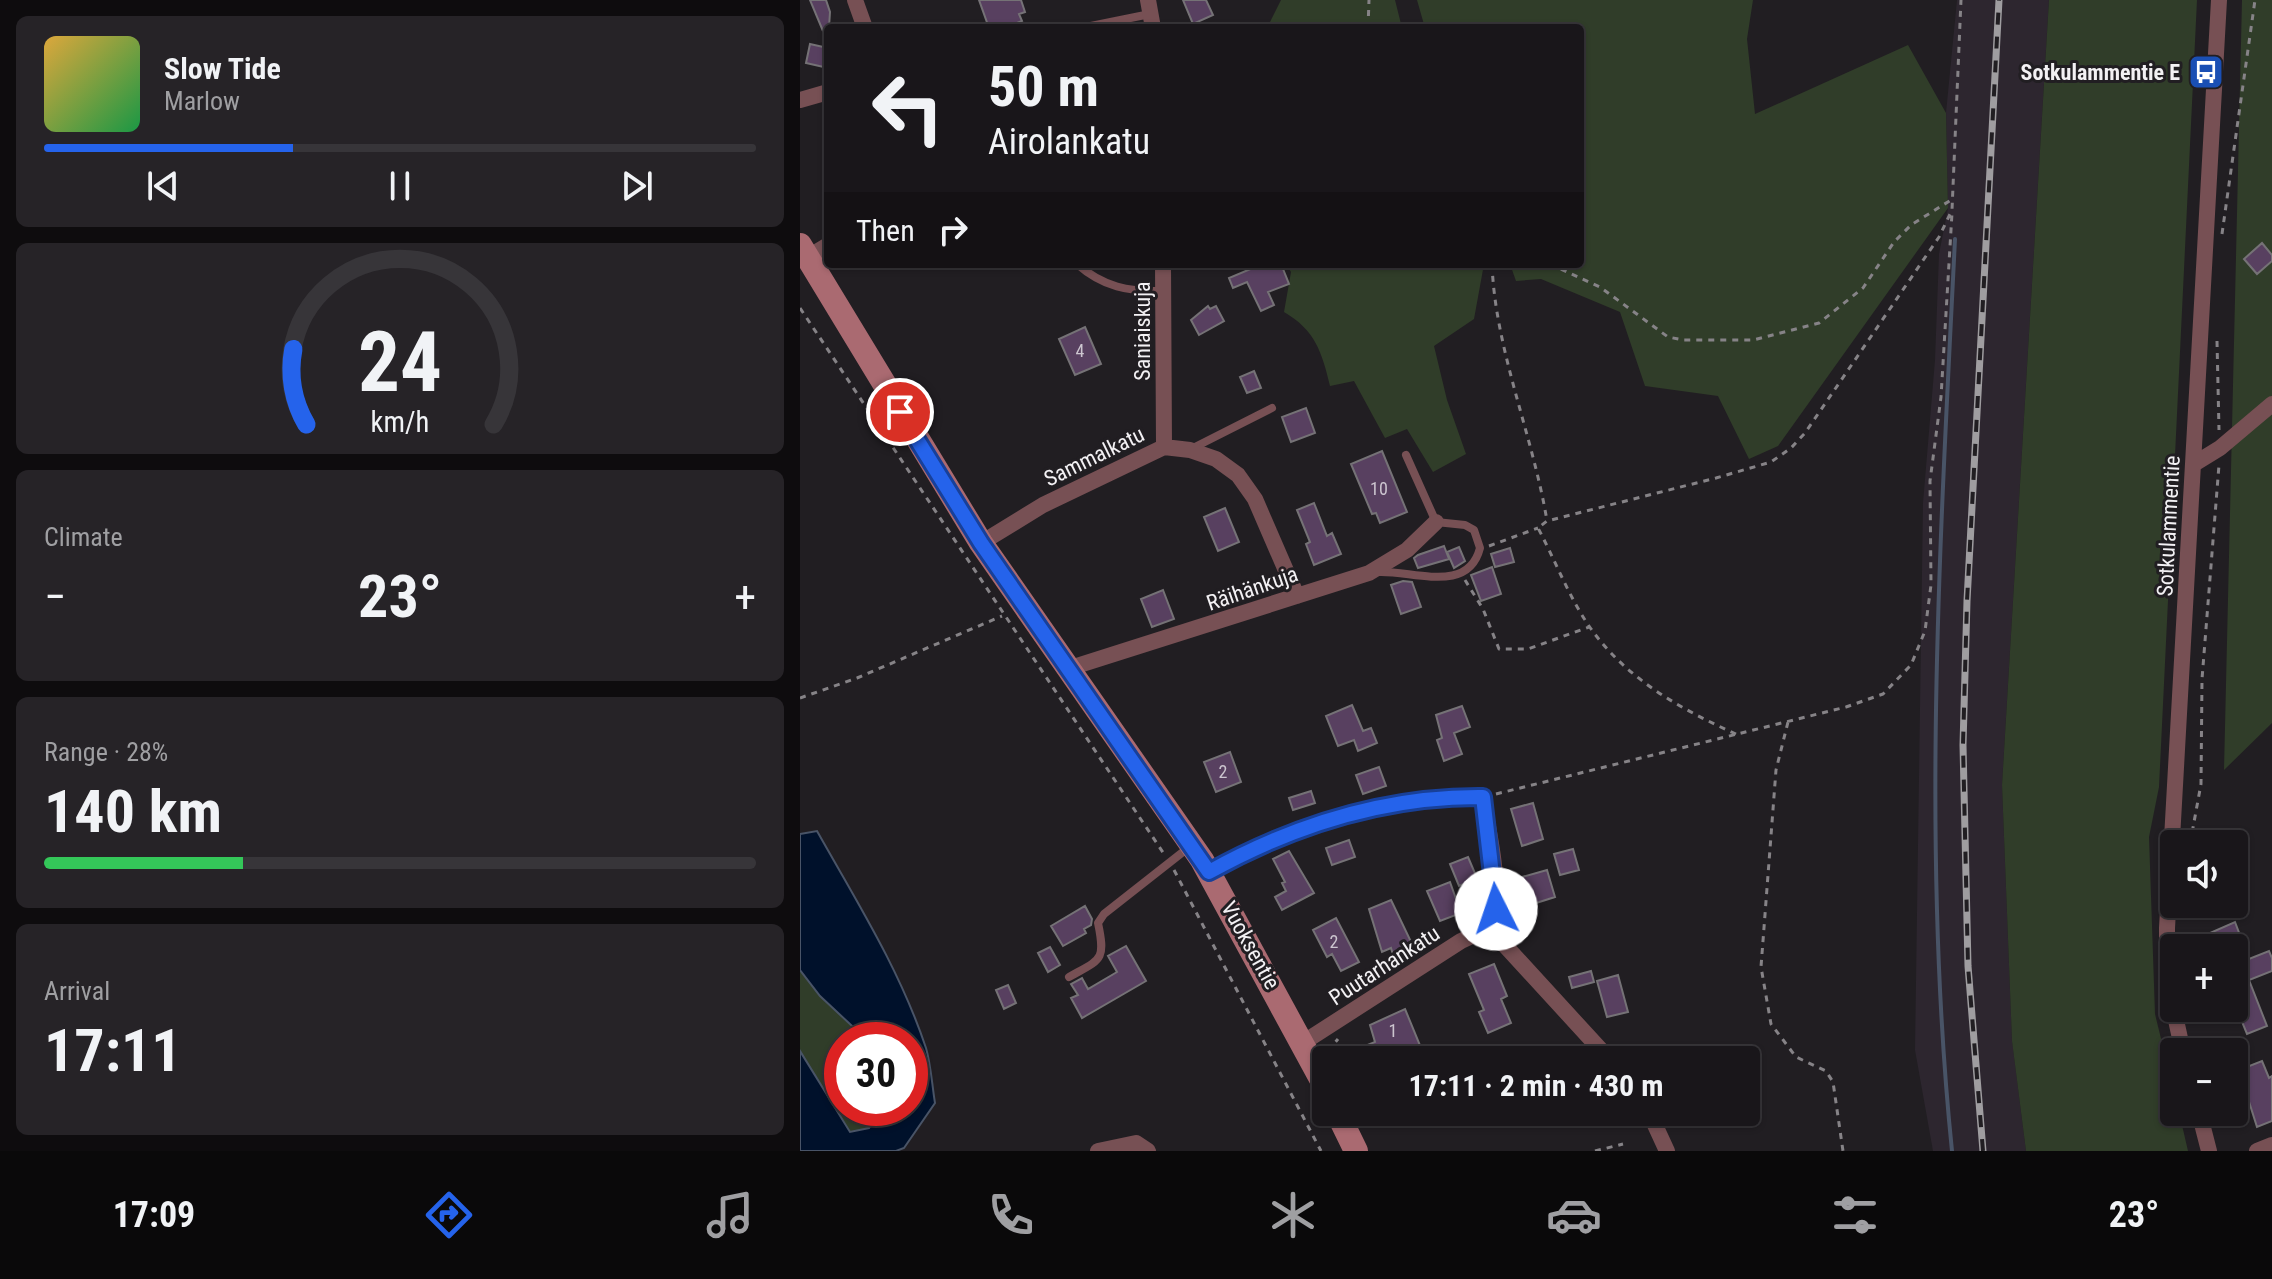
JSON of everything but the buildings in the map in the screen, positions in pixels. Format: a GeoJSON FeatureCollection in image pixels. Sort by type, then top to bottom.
{"type":"FeatureCollection","features":[{"type":"Feature","properties":{"kind":"street"},"geometry":{"type":"LineString","coordinates":[[855,0],[864,24]]}},
{"type":"Feature","properties":{"kind":"street","name":"Sotkulammentie"},"geometry":{"type":"LineString","coordinates":[[2179,1038],[2171,1006],[2166,958],[2219,0]]}},
{"type":"Feature","properties":{"kind":"street"},"geometry":{"type":"LineString","coordinates":[[800,100],[824,93]]}},
{"type":"Feature","properties":{"kind":"street","name":"Vuoksentie"},"geometry":{"type":"LineString","coordinates":[[812,249],[981,543],[1013,610],[1067,669],[1192,845],[1312,1059]]}},
{"type":"Feature","properties":{"kind":"street","name":"Saniaiskuja"},"geometry":{"type":"LineString","coordinates":[[1163,268],[1164,447]]}},
{"type":"Feature","properties":{"kind":"street"},"geometry":{"type":"LineString","coordinates":[[2194,464],[2220,448],[2272,404]]}},
{"type":"Feature","properties":{"kind":"street","name":"Sammalkatu"},"geometry":{"type":"LineString","coordinates":[[981,543],[1043,505],[1164,447],[1190,450],[1216,459],[1238,475],[1255,499],[1297,596]]}},
{"type":"Feature","properties":{"kind":"street","name":"Räihänkuja"},"geometry":{"type":"LineString","coordinates":[[1067,669],[1369,573],[1407,550],[1436,522]]}},
{"type":"Feature","properties":{"kind":"street"},"geometry":{"type":"LineString","coordinates":[[1209,872],[1269,841],[1338,815],[1483,797],[1495,881],[1496,909],[1489,928],[1597,1046]]}},
{"type":"Feature","properties":{"kind":"street","name":"Puutarhankatu"},"geometry":{"type":"LineString","coordinates":[[1304,1042],[1461,941],[1489,928]]}},
{"type":"Feature","properties":{"kind":"street"},"geometry":{"type":"LineString","coordinates":[[1344,1126],[1356,1151]]}},
{"type":"Feature","properties":{"kind":"street"},"geometry":{"type":"LineString","coordinates":[[1655,1126],[1667,1151]]}},
{"type":"Feature","properties":{"kind":"street"},"geometry":{"type":"LineString","coordinates":[[2203,1126],[2209,1151]]}},
{"type":"Feature","properties":{"kind":"street"},"geometry":{"type":"LineString","coordinates":[[1098,1151],[1136,1143],[1148,1151]]}},
{"type":"Feature","properties":{"kind":"street"},"geometry":{"type":"LineString","coordinates":[[2257,1151],[2272,1145]]}},
{"type":"Feature","properties":{"kind":"lane"},"geometry":{"type":"LineString","coordinates":[[1101,24],[1151,14]]}},
{"type":"Feature","properties":{"kind":"lane"},"geometry":{"type":"LineString","coordinates":[[1082,268],[1112,287],[1164,291]]}},
{"type":"Feature","properties":{"kind":"lane"},"geometry":{"type":"LineString","coordinates":[[1190,450],[1272,408]]}},
{"type":"Feature","properties":{"kind":"lane"},"geometry":{"type":"LineString","coordinates":[[1369,573],[1435,578],[1461,574],[1471,567],[1480,548],[1474,530],[1465,525],[1436,522],[1406,455]]}},
{"type":"Feature","properties":{"kind":"lane"},"geometry":{"type":"LineString","coordinates":[[1069,977],[1100,959],[1104,951],[1098,923],[1104,914],[1192,845]]}},
{"type":"Feature","properties":{"kind":"path"},"geometry":{"type":"LineString","coordinates":[[1368,24],[1369,0]]}},
{"type":"Feature","properties":{"kind":"path"},"geometry":{"type":"LineString","coordinates":[[1483,797],[1788,722],[1883,694],[1911,665],[1925,631],[1931,585],[1930,481],[1941,397],[1961,0]]}},
{"type":"Feature","properties":{"kind":"path"},"geometry":{"type":"LineString","coordinates":[[2222,240],[2255,0]]}},
{"type":"Feature","properties":{"kind":"path"},"geometry":{"type":"LineString","coordinates":[[1559,268],[1600,287],[1668,337],[1683,340],[1753,340],[1819,323],[1863,288],[1894,242],[1911,225],[1952,199]]}},
{"type":"Feature","properties":{"kind":"path"},"geometry":{"type":"LineString","coordinates":[[1480,548],[1538,528],[1547,521],[1771,462],[1791,448],[1805,433],[1939,237],[1952,210]]}},
{"type":"Feature","properties":{"kind":"path"},"geometry":{"type":"LineString","coordinates":[[1492,268],[1496,306],[1547,521]]}},
{"type":"Feature","properties":{"kind":"path"},"geometry":{"type":"LineString","coordinates":[[800,308],[1013,610],[1170,862],[1321,1151]]}},
{"type":"Feature","properties":{"kind":"path"},"geometry":{"type":"LineString","coordinates":[[2193,830],[2201,784],[2202,679],[2220,448],[2217,330]]}},
{"type":"Feature","properties":{"kind":"path"},"geometry":{"type":"LineString","coordinates":[[1538,528],[1589,627],[1645,684],[1672,703],[1736,734]]}},
{"type":"Feature","properties":{"kind":"path"},"geometry":{"type":"LineString","coordinates":[[1461,574],[1483,609],[1499,649],[1528,649],[1589,627]]}},
{"type":"Feature","properties":{"kind":"path"},"geometry":{"type":"LineString","coordinates":[[800,698],[857,678],[1013,610]]}},
{"type":"Feature","properties":{"kind":"path"},"geometry":{"type":"LineString","coordinates":[[1788,722],[1776,770],[1761,967],[1771,1024],[1796,1057],[1826,1071],[1833,1082],[1843,1151]]}},
{"type":"Feature","properties":{"kind":"path"},"geometry":{"type":"LineString","coordinates":[[1595,1151],[1623,1144]]}},
{"type":"Feature","properties":{"kind":"shaded area"},"geometry":{"type":"Polygon","coordinates":[[[1957,0],[2049,0],[2002,785],[2012,1040],[2026,1151],[1933,1151],[1915,1050],[1923,503],[1935,360],[1939,254],[1948,208],[1946,113],[1957,0]]]}},
{"type":"Feature","properties":{"kind":"green space"},"geometry":{"type":"Polygon","coordinates":[[[1281,0],[1395,0],[1401,24],[1269,24],[1281,0]]]}},
{"type":"Feature","properties":{"kind":"green space"},"geometry":{"type":"Polygon","coordinates":[[[1417,0],[1753,0],[1747,39],[1755,114],[1908,45],[1946,113],[1948,208],[1778,446],[1749,459],[1718,396],[1645,386],[1620,312],[1541,279],[1516,281],[1511,268],[1584,268],[1584,24],[1424,24],[1417,0]]]}},
{"type":"Feature","properties":{"kind":"green space"},"geometry":{"type":"Polygon","coordinates":[[[2049,0],[2197,0],[2159,787],[2149,837],[2155,1014],[2161,1038],[2160,1126],[2182,1126],[2188,1151],[2026,1151],[2012,1041],[2002,785],[2049,0]]]}},
{"type":"Feature","properties":{"kind":"green space"},"geometry":{"type":"Polygon","coordinates":[[[2242,0],[2272,0],[2272,723],[2224,770],[2242,0]]]}},
{"type":"Feature","properties":{"kind":"green space"},"geometry":{"type":"Polygon","coordinates":[[[1288,268],[1483,268],[1474,319],[1434,346],[1447,400],[1466,454],[1433,472],[1407,429],[1385,438],[1354,381],[1330,386],[1316,343],[1303,326],[1284,312],[1291,272],[1288,268]]]}},
{"type":"Feature","properties":{"kind":"green space"},"geometry":{"type":"Polygon","coordinates":[[[800,970],[820,996],[848,1022],[824,1022],[824,1090],[800,1051],[800,970]]]}},
{"type":"Feature","properties":{"kind":"green space"},"geometry":{"type":"Polygon","coordinates":[[[846,1126],[870,1126],[869,1128],[850,1133],[846,1126]]]}},
{"type":"Feature","properties":{"kind":"water"},"geometry":{"type":"Polygon","coordinates":[[[817,831],[891,964],[916,1022],[848,1022],[820,996],[800,970],[800,834],[817,831]]]}},
{"type":"Feature","properties":{"kind":"water"},"geometry":{"type":"Polygon","coordinates":[[[800,1051],[824,1090],[824,1126],[846,1126],[850,1132],[919,1126],[904,1148],[896,1151],[800,1151],[800,1051]]]}},
{"type":"Feature","properties":{"kind":"water"},"geometry":{"type":"Polygon","coordinates":[[[928,1055],[935,1103],[928,1113],[928,1055]]]}},
{"type":"Feature","properties":{"kind":"waterway"},"geometry":{"type":"LineString","coordinates":[[1952,1151],[1937,923],[1935,809],[1939,581],[1955,239]]}},
{"type":"Feature","properties":{"kind":"railway"},"geometry":{"type":"LineString","coordinates":[[1983,1151],[1968,966],[1963,745],[1967,601],[1999,0]]}},
{"type":"Feature","properties":{"kind":"place","name":"Sotkulammentie E"},"geometry":{"type":"Point","coordinates":[2206,72]}},
{"type":"Feature","properties":{"kind":"route"},"geometry":{"type":"LineString","coordinates":[[900,412],[981,543],[1209,872],[1269,841],[1338,815],[1462,797],[1483,797],[1496,909]]}}]}
